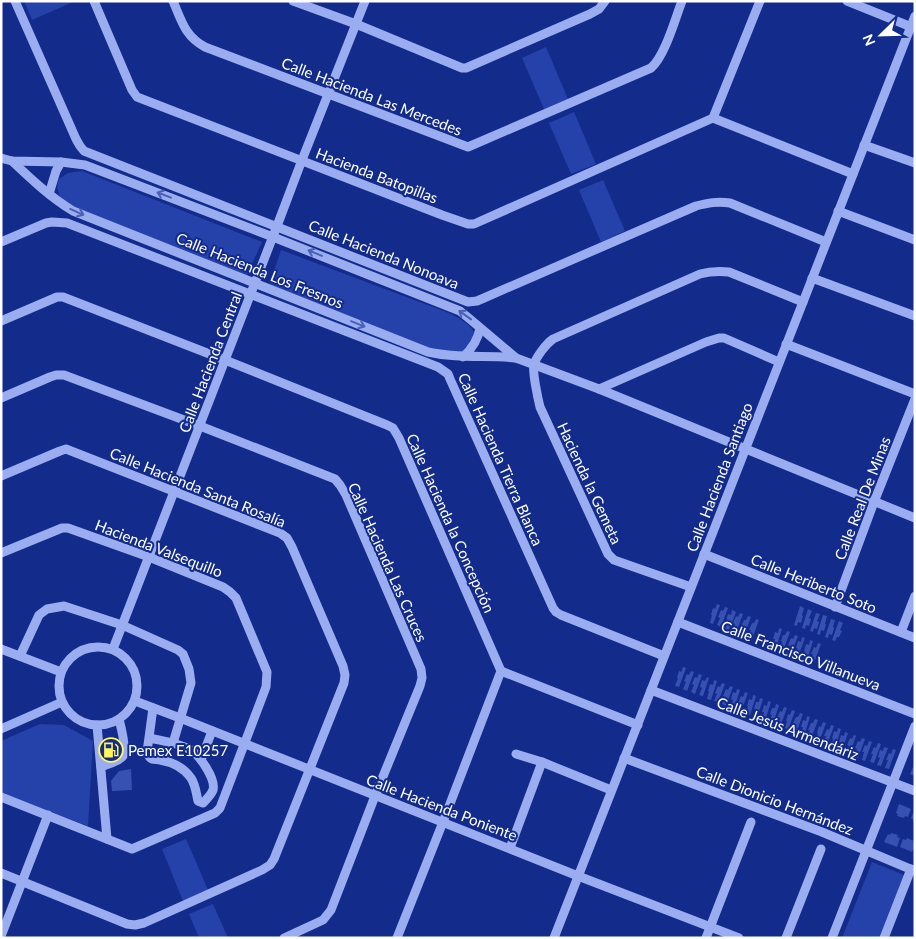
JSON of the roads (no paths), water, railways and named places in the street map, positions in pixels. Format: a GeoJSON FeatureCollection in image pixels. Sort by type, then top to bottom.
{"type":"FeatureCollection","features":[{"type":"Feature","properties":{"kind":"street","name":"Calle Hacienda Nonoava"},"geometry":{"type":"LineString","coordinates":[[15,1],[76,139],[84,151],[468,302],[484,298],[696,206],[712,202],[730,203],[826,242]]}},
{"type":"Feature","properties":{"kind":"street","name":"Hacienda Batopillas"},"geometry":{"type":"LineString","coordinates":[[94,1],[132,90],[137,97],[468,224],[474,224],[713,118]]}},
{"type":"Feature","properties":{"kind":"street","name":"Calle Hacienda Las Mercedes"},"geometry":{"type":"LineString","coordinates":[[173,1],[190,36],[205,47],[465,147],[652,68],[662,54],[682,1]]}},
{"type":"Feature","properties":{"kind":"street"},"geometry":{"type":"LineString","coordinates":[[293,1],[356,24],[462,68],[466,68],[590,14],[600,9],[605,1]]}},
{"type":"Feature","properties":{"kind":"street","name":"Calle Hacienda Central"},"geometry":{"type":"LineString","coordinates":[[113,649],[364,1]]}},
{"type":"Feature","properties":{"kind":"street"},"geometry":{"type":"LineString","coordinates":[[760,1],[713,118],[853,174]]}},
{"type":"Feature","properties":{"kind":"street"},"geometry":{"type":"LineString","coordinates":[[847,1],[913,27]]}},
{"type":"Feature","properties":{"kind":"street","name":"Calle Hacienda Santiago"},"geometry":{"type":"LineString","coordinates":[[554,938],[864,145],[913,27],[915,16]]}},
{"type":"Feature","properties":{"kind":"street"},"geometry":{"type":"LineString","coordinates":[[864,145],[915,163]]}},
{"type":"Feature","properties":{"kind":"street","name":"Calle Hacienda Los Fresnos"},"geometry":{"type":"LineString","coordinates":[[1,158],[12,161],[62,162],[85,165],[273,236],[460,311],[516,358]]}},
{"type":"Feature","properties":{"kind":"street","name":"Calle Hacienda Los Fresnos"},"geometry":{"type":"LineString","coordinates":[[12,161],[49,194],[73,211],[428,352],[444,356],[500,356],[516,358],[599,389],[915,518]]}},
{"type":"Feature","properties":{"kind":"street"},"geometry":{"type":"LineString","coordinates":[[49,194],[56,171],[62,162]]}},
{"type":"Feature","properties":{"kind":"street"},"geometry":{"type":"LineString","coordinates":[[838,211],[915,240]]}},
{"type":"Feature","properties":{"kind":"street","name":"Calle Hacienda Tierra Blanca"},"geometry":{"type":"LineString","coordinates":[[1,242],[46,223],[67,223],[438,367],[448,374],[556,612],[664,656]]}},
{"type":"Feature","properties":{"kind":"street"},"geometry":{"type":"LineString","coordinates":[[534,365],[547,344],[553,340],[700,274],[717,271],[729,272],[803,302]]}},
{"type":"Feature","properties":{"kind":"street"},"geometry":{"type":"LineString","coordinates":[[812,278],[915,316]]}},
{"type":"Feature","properties":{"kind":"street","name":"Calle Hacienda la Concepción"},"geometry":{"type":"LineString","coordinates":[[1,321],[57,297],[63,297],[387,424],[393,428],[501,671]]}},
{"type":"Feature","properties":{"kind":"street"},"geometry":{"type":"LineString","coordinates":[[463,357],[477,341],[480,328]]}},
{"type":"Feature","properties":{"kind":"street"},"geometry":{"type":"LineString","coordinates":[[599,389],[719,338],[724,338],[779,362]]}},
{"type":"Feature","properties":{"kind":"street"},"geometry":{"type":"LineString","coordinates":[[786,344],[915,394]]}},
{"type":"Feature","properties":{"kind":"street","name":"Hacienda la Gemeta"},"geometry":{"type":"LineString","coordinates":[[534,365],[540,407],[608,554],[614,560],[691,587]]}},
{"type":"Feature","properties":{"kind":"street","name":"Calle Hacienda Las Cruces"},"geometry":{"type":"LineString","coordinates":[[1,398],[50,377],[64,375],[335,479],[346,495],[421,669],[422,678],[331,910],[323,920],[284,938]]}},
{"type":"Feature","properties":{"kind":"street","name":"Calle Real De Minas"},"geometry":{"type":"LineString","coordinates":[[835,607],[915,399]]}},
{"type":"Feature","properties":{"kind":"street","name":"Calle Hacienda Santa Rosalía"},"geometry":{"type":"LineString","coordinates":[[1,476],[66,449],[280,532],[287,538],[292,547],[343,666],[345,675],[344,683],[274,860],[262,870],[144,923],[135,925],[127,924],[1,873]]}},
{"type":"Feature","properties":{"kind":"street","name":"Hacienda Valsequillo"},"geometry":{"type":"LineString","coordinates":[[1,553],[62,528],[68,528],[149,557],[223,587],[236,598],[268,677],[266,687],[220,808],[214,813],[136,848],[130,848],[1,797]]}},
{"type":"Feature","properties":{"kind":"street","name":"Calle Heriberto Soto"},"geometry":{"type":"LineString","coordinates":[[704,554],[915,638]]}},
{"type":"Feature","properties":{"kind":"street"},"geometry":{"type":"LineString","coordinates":[[901,632],[915,596]]}},
{"type":"Feature","properties":{"kind":"street"},"geometry":{"type":"LineString","coordinates":[[20,656],[39,615],[47,609],[64,606],[122,626],[173,647],[183,654],[191,682],[173,743]]}},
{"type":"Feature","properties":{"kind":"street","name":"Calle Francisco Villanueva"},"geometry":{"type":"LineString","coordinates":[[678,622],[915,714]]}},
{"type":"Feature","properties":{"kind":"street"},"geometry":{"type":"LineString","coordinates":[[101,646],[113,649],[126,658],[134,670],[138,686],[135,701],[119,719],[108,724],[86,724],[76,719],[62,702],[59,687],[61,672],[67,661],[77,652],[101,646]]}},
{"type":"Feature","properties":{"kind":"street"},"geometry":{"type":"LineString","coordinates":[[1,649],[61,672]]}},
{"type":"Feature","properties":{"kind":"street"},"geometry":{"type":"LineString","coordinates":[[397,938],[501,671],[638,725]]}},
{"type":"Feature","properties":{"kind":"street","name":"Calle Jesús Armendáriz"},"geometry":{"type":"LineString","coordinates":[[651,690],[915,791]]}},
{"type":"Feature","properties":{"kind":"street","name":"Calle Hacienda Poniente"},"geometry":{"type":"LineString","coordinates":[[135,701],[739,938]]}},
{"type":"Feature","properties":{"kind":"street"},"geometry":{"type":"LineString","coordinates":[[1,729],[62,702]]}},
{"type":"Feature","properties":{"kind":"street"},"geometry":{"type":"LineString","coordinates":[[149,738],[173,743],[191,750],[201,760],[211,776],[213,786],[213,791],[204,802],[198,802],[196,787],[184,770],[149,756],[147,752],[153,708]]}},
{"type":"Feature","properties":{"kind":"street"},"geometry":{"type":"LineString","coordinates":[[101,767],[123,756],[125,750],[119,719]]}},
{"type":"Feature","properties":{"kind":"street"},"geometry":{"type":"LineString","coordinates":[[97,725],[107,839]]}},
{"type":"Feature","properties":{"kind":"street"},"geometry":{"type":"LineString","coordinates":[[832,938],[915,726]]}},
{"type":"Feature","properties":{"kind":"street"},"geometry":{"type":"LineString","coordinates":[[201,760],[212,731]]}},
{"type":"Feature","properties":{"kind":"street"},"geometry":{"type":"LineString","coordinates":[[516,754],[542,762],[611,790]]}},
{"type":"Feature","properties":{"kind":"street","name":"Calle Dionicio Hernández"},"geometry":{"type":"LineString","coordinates":[[624,758],[822,832],[913,870]]}},
{"type":"Feature","properties":{"kind":"street"},"geometry":{"type":"LineString","coordinates":[[510,848],[542,762]]}},
{"type":"Feature","properties":{"kind":"street"},"geometry":{"type":"LineString","coordinates":[[213,791],[225,795]]}},
{"type":"Feature","properties":{"kind":"street"},"geometry":{"type":"LineString","coordinates":[[1,936],[48,815]]}},
{"type":"Feature","properties":{"kind":"street"},"geometry":{"type":"LineString","coordinates":[[706,938],[751,822]]}},
{"type":"Feature","properties":{"kind":"street"},"geometry":{"type":"LineString","coordinates":[[786,938],[821,849]]}},
{"type":"Feature","properties":{"kind":"street"},"geometry":{"type":"LineString","coordinates":[[884,938],[913,870]]}},
{"type":"Feature","properties":{"kind":"place","name":"Pemex E10257"},"geometry":{"type":"Point","coordinates":[111,750]}}]}
